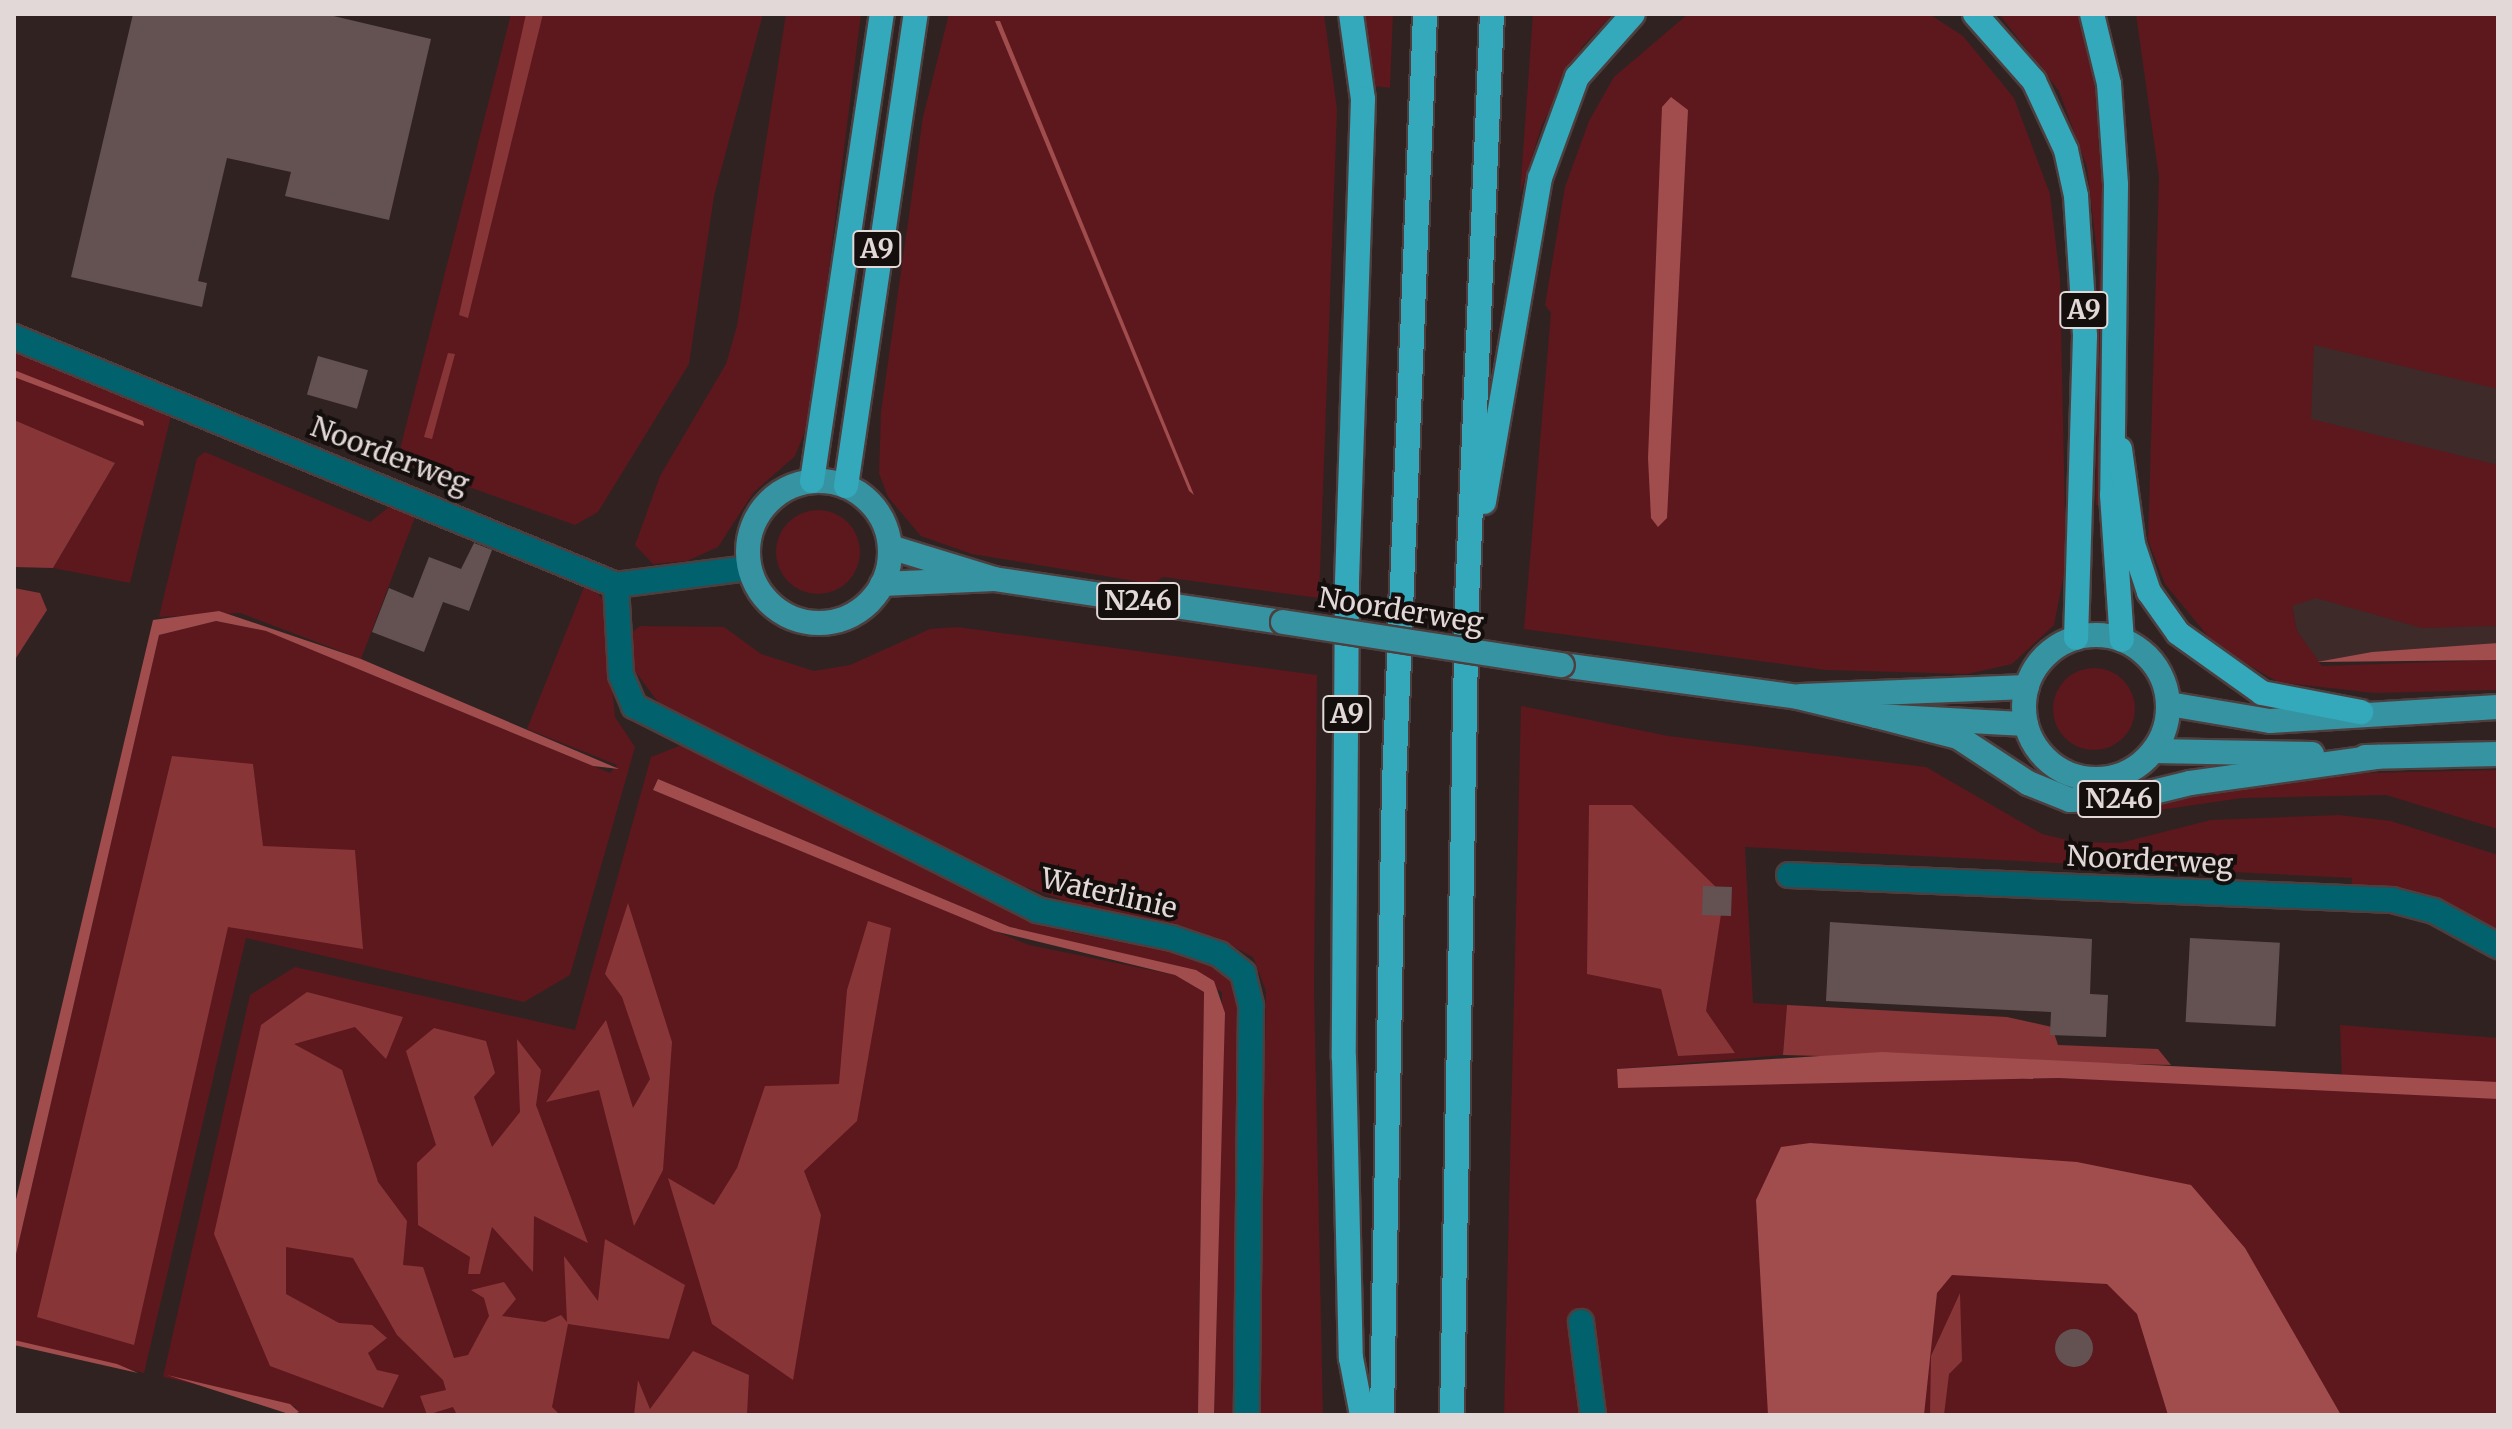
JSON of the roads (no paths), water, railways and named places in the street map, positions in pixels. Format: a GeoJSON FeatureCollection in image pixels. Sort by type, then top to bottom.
{"type":"FeatureCollection","features":[{"type":"Feature","properties":{"kind":"highway","name":"A9"},"geometry":{"type":"LineString","coordinates":[[812,481],[882,14]]}},
{"type":"Feature","properties":{"kind":"highway","name":"A9"},"geometry":{"type":"LineString","coordinates":[[846,486],[916,14]]}},
{"type":"Feature","properties":{"kind":"highway","name":"A9"},"geometry":{"type":"LineString","coordinates":[[1351,14],[1363,99],[1347,585],[1344,1058],[1351,1358],[1362,1415]]}},
{"type":"Feature","properties":{"kind":"highway","name":"A9"},"geometry":{"type":"LineString","coordinates":[[1382,1415],[1394,783],[1425,14]]}},
{"type":"Feature","properties":{"kind":"highway"},"geometry":{"type":"LineString","coordinates":[[1452,1415],[1467,600],[1492,14]]}},
{"type":"Feature","properties":{"kind":"highway"},"geometry":{"type":"LineString","coordinates":[[1467,600],[1540,178],[1577,77],[1633,14]]}},
{"type":"Feature","properties":{"kind":"highway","name":"A9"},"geometry":{"type":"LineString","coordinates":[[1975,14],[2041,92],[2076,196],[2085,336],[2076,638]]}},
{"type":"Feature","properties":{"kind":"highway","name":"A9"},"geometry":{"type":"LineString","coordinates":[[2092,14],[2109,84],[2116,185],[2113,424],[2122,640]]}},
{"type":"Feature","properties":{"kind":"highway"},"geometry":{"type":"LineString","coordinates":[[2113,424],[2130,484],[2133,544],[2149,592],[2178,633],[2262,693],[2361,712]]}},
{"type":"Feature","properties":{"kind":"main road"},"geometry":{"type":"LineString","coordinates":[[812,481],[846,486],[876,511],[890,547],[882,584],[847,618],[798,620],[776,609],[749,568],[748,544],[761,511],[788,487],[812,481]]}},
{"type":"Feature","properties":{"kind":"main road","name":"Noorderweg"},"geometry":{"type":"LineString","coordinates":[[890,547],[994,579],[1562,665],[1798,697],[1958,737],[2028,783],[2070,800],[2129,798],[2190,783],[2378,757]]}},
{"type":"Feature","properties":{"kind":"main road","name":"Noorderweg"},"geometry":{"type":"LineString","coordinates":[[882,584],[994,579]]}},
{"type":"Feature","properties":{"kind":"main road"},"geometry":{"type":"LineString","coordinates":[[2026,724],[2027,687],[2054,649],[2076,638],[2122,640],[2155,665],[2169,704],[2270,721],[2361,712],[2498,707]]}},
{"type":"Feature","properties":{"kind":"main road","name":"Noorderweg"},"geometry":{"type":"LineString","coordinates":[[1798,697],[2027,687]]}},
{"type":"Feature","properties":{"kind":"main road","name":"N246"},"geometry":{"type":"LineString","coordinates":[[2026,724],[2050,763],[2093,780],[2127,772],[2155,751],[2169,704]]}},
{"type":"Feature","properties":{"kind":"main road","name":"Noorderweg"},"geometry":{"type":"LineString","coordinates":[[1876,716],[2026,724]]}},
{"type":"Feature","properties":{"kind":"main road","name":"Noorderweg"},"geometry":{"type":"LineString","coordinates":[[2155,751],[2378,757],[2498,754]]}},
{"type":"Feature","properties":{"kind":"street","name":"Noorderweg"},"geometry":{"type":"LineString","coordinates":[[14,337],[470,519],[616,585]]}},
{"type":"Feature","properties":{"kind":"street"},"geometry":{"type":"LineString","coordinates":[[616,585],[749,568]]}},
{"type":"Feature","properties":{"kind":"street","name":"Waterlinie"},"geometry":{"type":"LineString","coordinates":[[616,585],[621,675],[634,706],[1037,910],[1172,938],[1219,954],[1243,973],[1251,1006],[1247,1415]]}},
{"type":"Feature","properties":{"kind":"street","name":"Noorderweg"},"geometry":{"type":"LineString","coordinates":[[1789,875],[2392,900],[2434,911],[2498,946]]}},
{"type":"Feature","properties":{"kind":"street"},"geometry":{"type":"LineString","coordinates":[[1581,1322],[1593,1415]]}}]}
